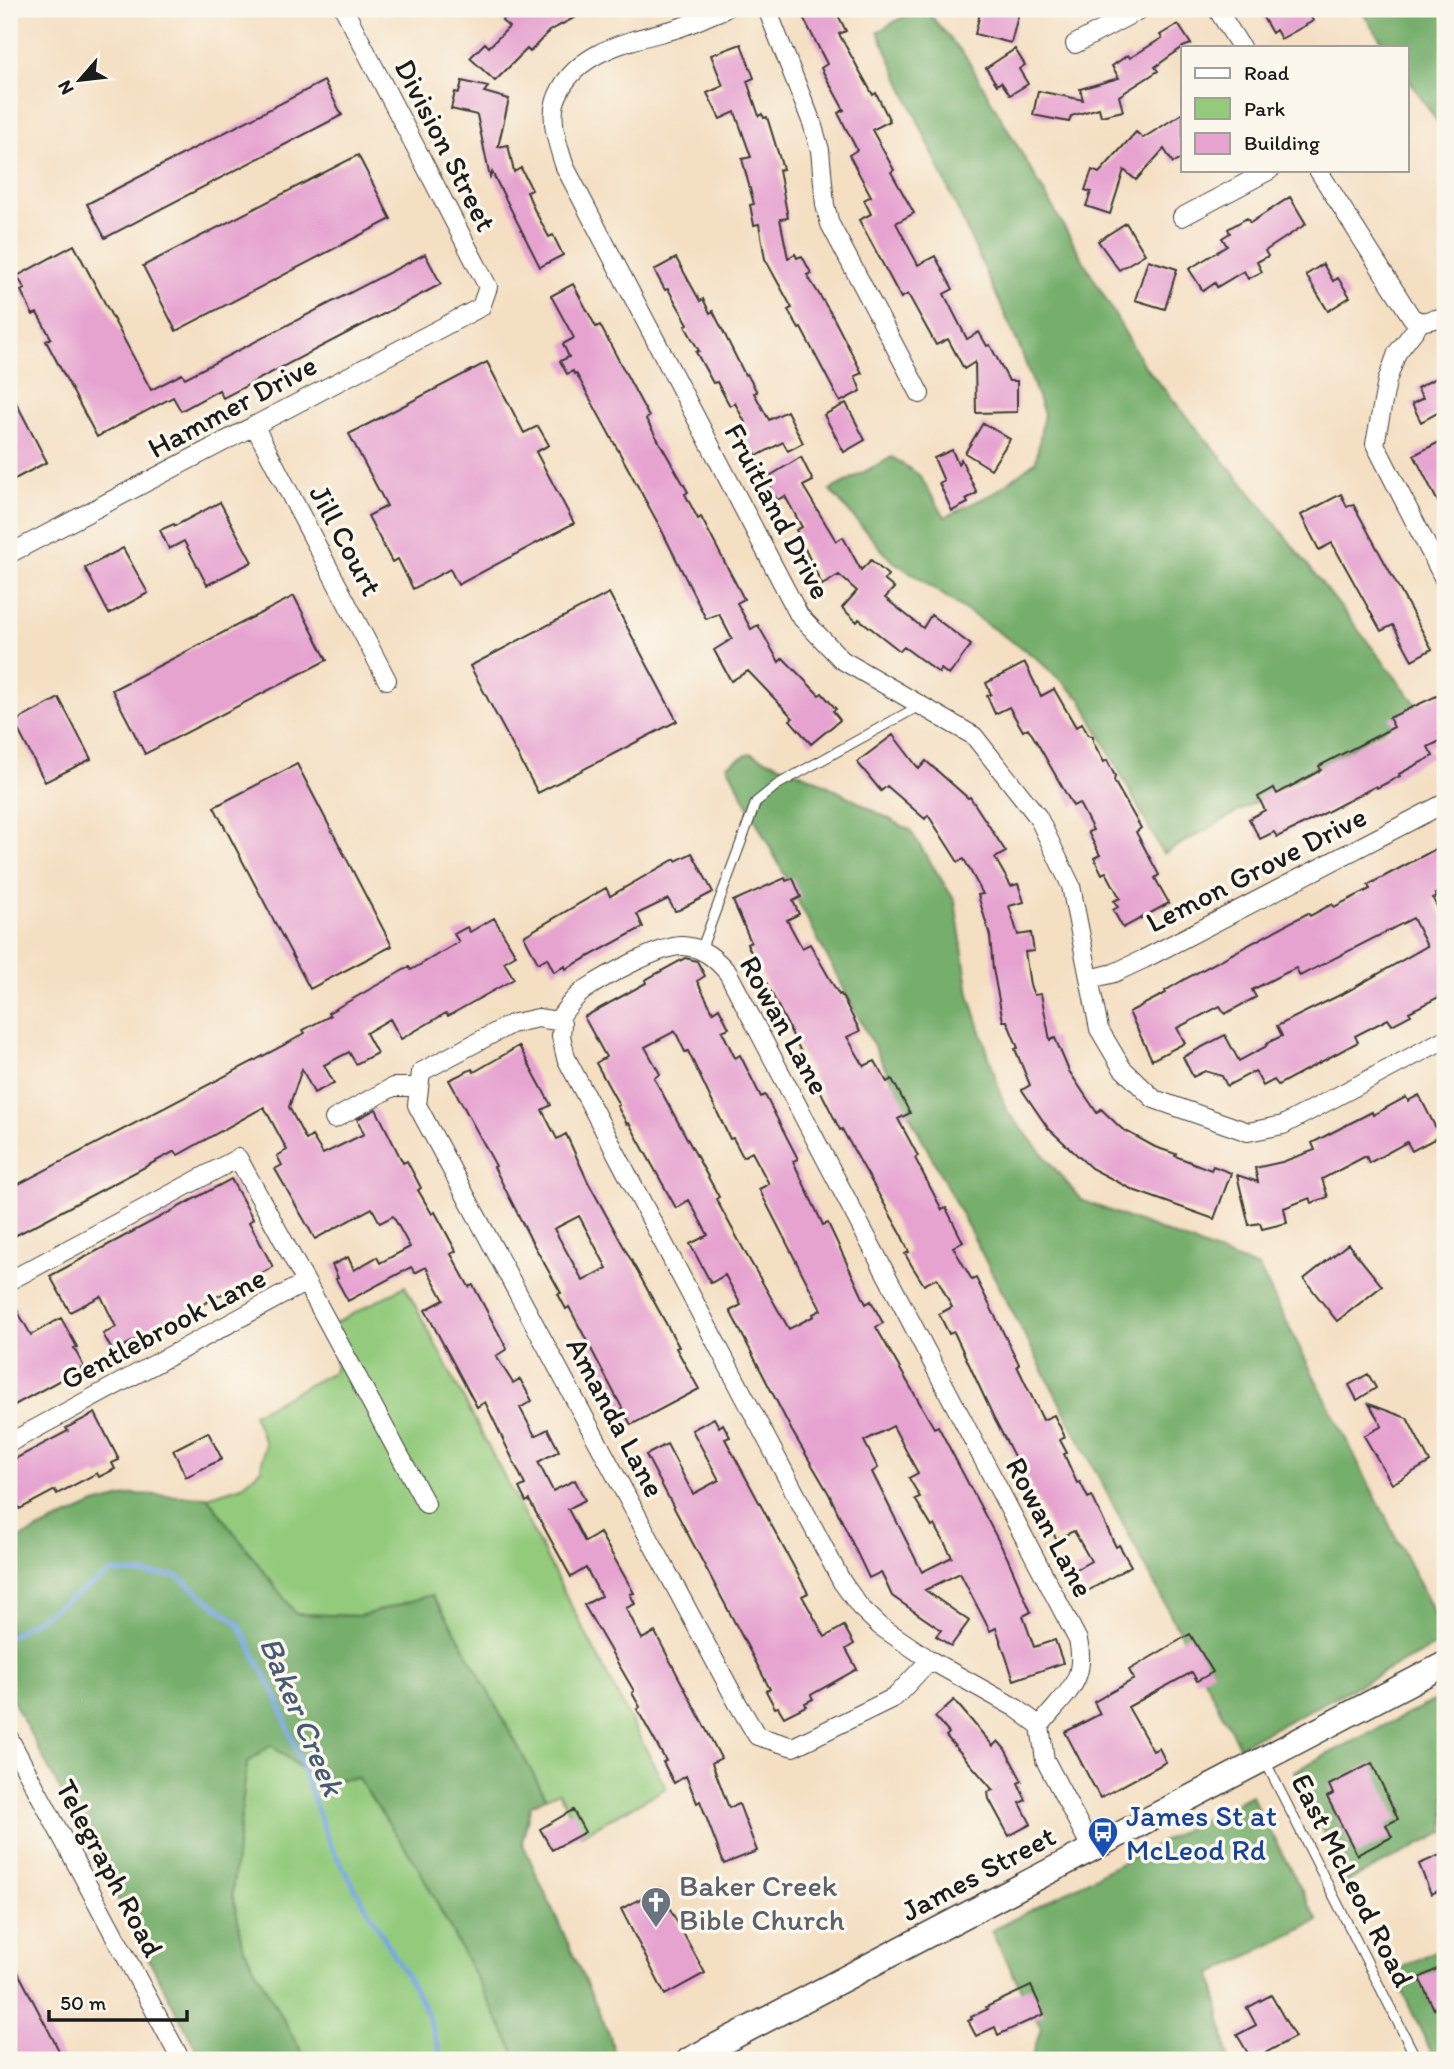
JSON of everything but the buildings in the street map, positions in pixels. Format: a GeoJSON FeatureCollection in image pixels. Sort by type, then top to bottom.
{"type":"FeatureCollection","features":[{"type":"Feature","properties":{"kind":"main road","name":"James Street"},"geometry":{"type":"LineString","coordinates":[[689,2060],[1445,1664]]}},
{"type":"Feature","properties":{"kind":"street","name":"Division Street"},"geometry":{"type":"LineString","coordinates":[[344,9],[488,287],[481,307]]}},
{"type":"Feature","properties":{"kind":"street","name":"Fruitland Drive"},"geometry":{"type":"LineString","coordinates":[[725,9],[678,28],[603,50],[584,63],[563,88],[555,105],[556,136],[565,167],[799,615],[842,660],[974,736],[1038,817],[1071,886],[1099,1029],[1122,1068],[1154,1099],[1248,1132],[1283,1125],[1445,1039]]}},
{"type":"Feature","properties":{"kind":"street"},"geometry":{"type":"LineString","coordinates":[[767,9],[820,150],[825,205],[830,224],[920,394]]}},
{"type":"Feature","properties":{"kind":"street"},"geometry":{"type":"LineString","coordinates":[[1075,44],[1141,9]]}},
{"type":"Feature","properties":{"kind":"street"},"geometry":{"type":"LineString","coordinates":[[1217,9],[1240,46]]}},
{"type":"Feature","properties":{"kind":"street"},"geometry":{"type":"LineString","coordinates":[[1182,217],[1266,172]]}},
{"type":"Feature","properties":{"kind":"street"},"geometry":{"type":"LineString","coordinates":[[1319,172],[1407,313],[1421,322]]}},
{"type":"Feature","properties":{"kind":"street","name":"Hammer Drive"},"geometry":{"type":"LineString","coordinates":[[9,554],[481,307]]}},
{"type":"Feature","properties":{"kind":"street"},"geometry":{"type":"LineString","coordinates":[[1445,317],[1421,322],[1397,353],[1387,381],[1374,443],[1445,581]]}},
{"type":"Feature","properties":{"kind":"street","name":"Jill Court"},"geometry":{"type":"LineString","coordinates":[[254,425],[387,680]]}},
{"type":"Feature","properties":{"kind":"street","name":"Lemon Grove Drive"},"geometry":{"type":"LineString","coordinates":[[1090,979],[1114,973],[1144,959],[1445,803]]}},
{"type":"Feature","properties":{"kind":"street","name":"Rowan Lane"},"geometry":{"type":"LineString","coordinates":[[557,1021],[586,989],[666,948],[684,946],[701,950],[717,960],[728,973],[1078,1640],[1082,1653],[1078,1679],[1040,1726]]}},
{"type":"Feature","properties":{"kind":"street"},"geometry":{"type":"LineString","coordinates":[[334,1119],[394,1087],[419,1087],[421,1072],[511,1024],[538,1018],[562,1024],[561,1036],[566,1058],[842,1582],[880,1626],[930,1660],[1016,1708],[1040,1726],[1045,1760],[1092,1849]]}},
{"type":"Feature","properties":{"kind":"street","name":"Amanda Lane"},"geometry":{"type":"LineString","coordinates":[[419,1087],[417,1105],[737,1704],[757,1736],[793,1747],[895,1698],[930,1660]]}},
{"type":"Feature","properties":{"kind":"street","name":"Gentlebrook Lane"},"geometry":{"type":"LineString","coordinates":[[9,1281],[237,1158],[426,1504]]}},
{"type":"Feature","properties":{"kind":"street","name":"Gentlebrook Lane"},"geometry":{"type":"LineString","coordinates":[[9,1443],[306,1282]]}},
{"type":"Feature","properties":{"kind":"street","name":"Telegraph Road"},"geometry":{"type":"LineString","coordinates":[[9,1738],[177,2059]]}},
{"type":"Feature","properties":{"kind":"lane"},"geometry":{"type":"LineString","coordinates":[[701,950],[756,802],[777,785],[921,705]]}},
{"type":"Feature","properties":{"kind":"lane","name":"East McLeod Road"},"geometry":{"type":"LineString","coordinates":[[1264,1759],[1417,2060]]}},
{"type":"Feature","properties":{"kind":"green space"},"geometry":{"type":"Polygon","coordinates":[[[916,9],[925,9],[966,57],[1143,364],[1259,503],[1420,709],[1163,854],[1081,699],[1035,657],[890,559],[830,490],[892,457],[919,475],[945,517],[994,493],[1036,461],[1044,414],[1020,348],[878,32],[916,9]]]}},
{"type":"Feature","properties":{"kind":"green space"},"geometry":{"type":"Polygon","coordinates":[[[1360,9],[1445,9],[1445,133],[1408,78],[1408,46],[1385,46],[1360,9]]]}},
{"type":"Feature","properties":{"kind":"green space"},"geometry":{"type":"Polygon","coordinates":[[[750,753],[815,779],[910,830],[955,901],[969,994],[1006,1110],[1081,1200],[1259,1268],[1445,1634],[1445,1641],[1239,1746],[727,765],[750,753]]]}},
{"type":"Feature","properties":{"kind":"green space"},"geometry":{"type":"Polygon","coordinates":[[[405,1286],[666,1788],[581,1835],[559,1792],[546,1798],[453,1627],[432,1595],[360,1616],[296,1614],[207,1497],[242,1486],[261,1469],[265,1443],[253,1414],[335,1371],[336,1323],[405,1286]]]}},
{"type":"Feature","properties":{"kind":"green space"},"geometry":{"type":"Polygon","coordinates":[[[134,1494],[207,1497],[296,1614],[360,1616],[432,1595],[453,1627],[546,1798],[531,1805],[522,1842],[610,2036],[616,2060],[519,2060],[418,1867],[358,1778],[317,1781],[271,1745],[247,1763],[232,1892],[244,1949],[306,2060],[202,2060],[9,1693],[9,1543],[95,1504],[134,1494]]]}},
{"type":"Feature","properties":{"kind":"green space"},"geometry":{"type":"Polygon","coordinates":[[[1445,1695],[1445,1832],[1347,1882],[1294,1771],[1445,1695]]]}},
{"type":"Feature","properties":{"kind":"green space"},"geometry":{"type":"Polygon","coordinates":[[[271,1745],[317,1781],[358,1778],[418,1867],[519,2060],[306,2060],[244,1949],[232,1892],[247,1763],[271,1745]]]}},
{"type":"Feature","properties":{"kind":"green space"},"geometry":{"type":"Polygon","coordinates":[[[1251,1795],[1318,1921],[1212,1974],[1229,2060],[1031,2060],[1041,2028],[991,1931],[1251,1795]]]}},
{"type":"Feature","properties":{"kind":"green space"},"geometry":{"type":"Polygon","coordinates":[[[1445,1946],[1445,2060],[1435,2060],[1393,1972],[1445,1946]]]}},
{"type":"Feature","properties":{"kind":"waterway","name":"Baker Creek"},"geometry":{"type":"LineString","coordinates":[[9,1637],[112,1572],[177,1576],[238,1623],[278,1700],[330,1845],[424,2006],[443,2060]]}},
{"type":"Feature","properties":{"kind":"place","name":"James St at McLeod Rd"},"geometry":{"type":"Point","coordinates":[1103,1859]}},
{"type":"Feature","properties":{"kind":"place","name":"Baker Creek Bible Church"},"geometry":{"type":"Point","coordinates":[656,1929]}}]}
